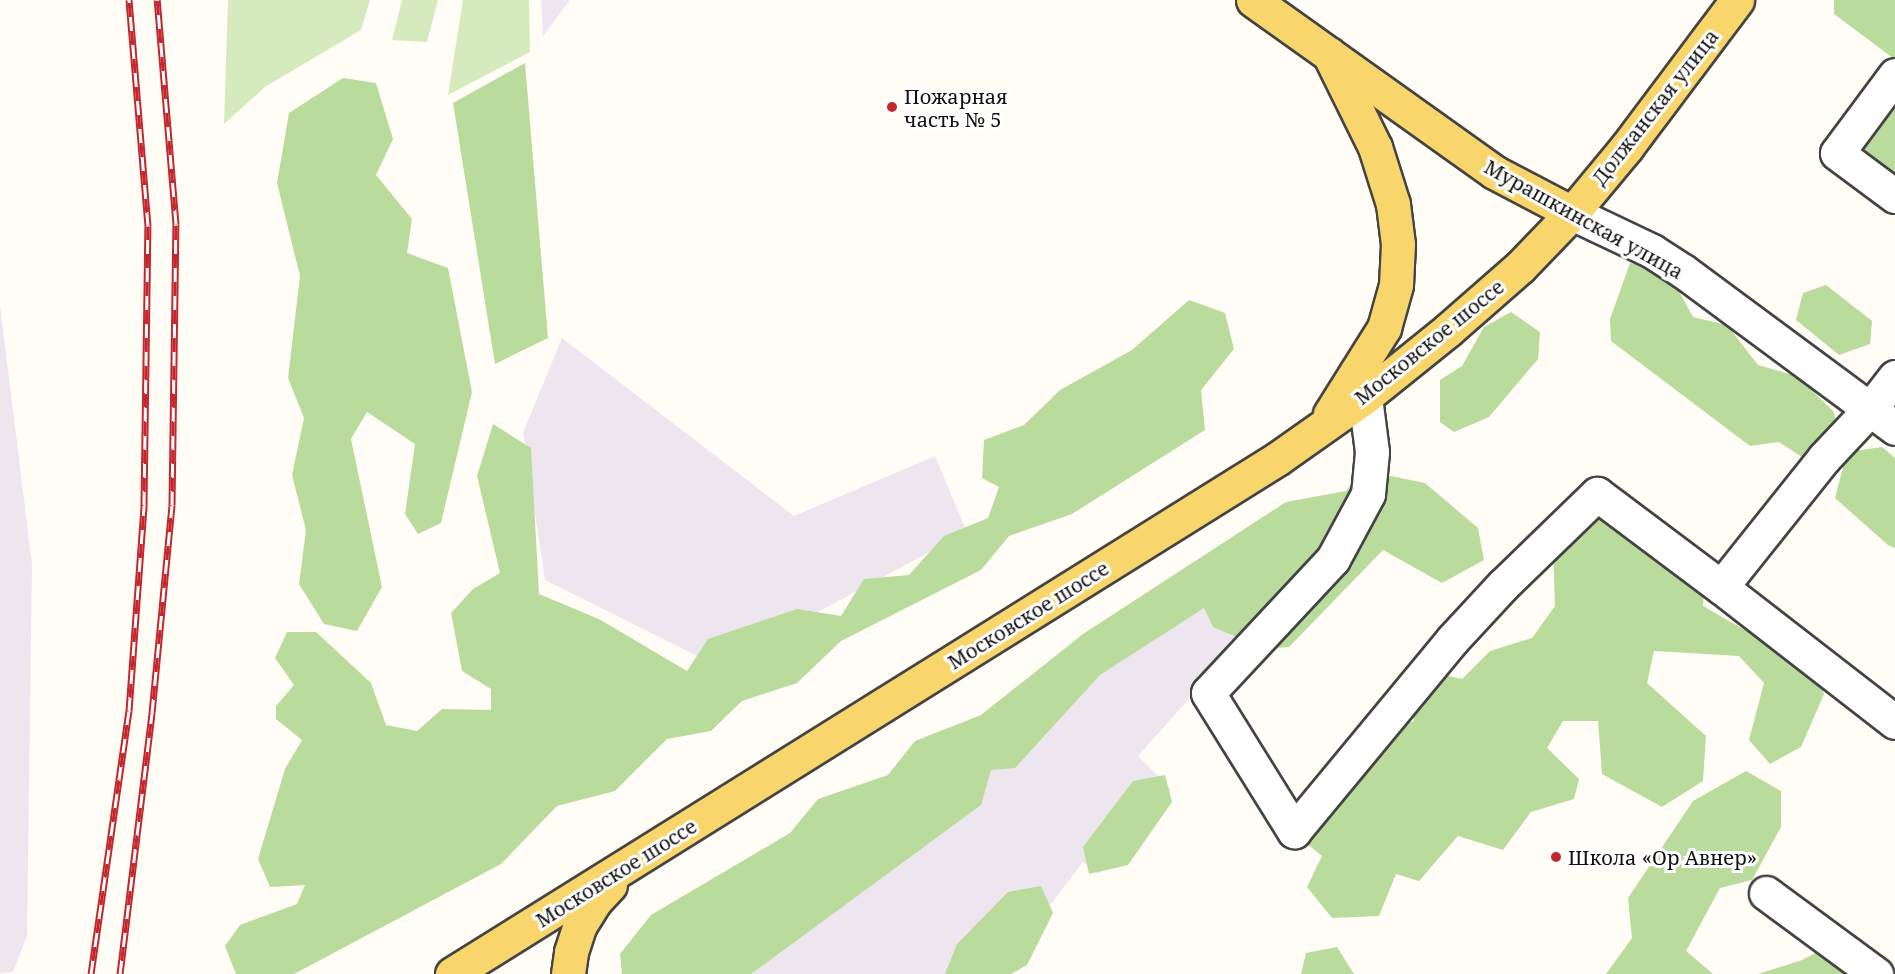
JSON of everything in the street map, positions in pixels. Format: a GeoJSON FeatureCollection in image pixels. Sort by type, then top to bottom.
{"type":"FeatureCollection","features":[{"type":"Feature","properties":{"kind":"main road","name":"Мурашкинская улица"},"geometry":{"type":"LineString","coordinates":[[1253,0],[1494,172],[1572,213]]}},
{"type":"Feature","properties":{"kind":"main road","name":"Должанская улица"},"geometry":{"type":"LineString","coordinates":[[1572,213],[1626,148],[1737,0]]}},
{"type":"Feature","properties":{"kind":"main road","name":"Мурашкинская улица"},"geometry":{"type":"LineString","coordinates":[[1323,426],[1384,328],[1396,285],[1398,244],[1393,204],[1375,147],[1329,54]]}},
{"type":"Feature","properties":{"kind":"main road","name":"Московское шоссе"},"geometry":{"type":"LineString","coordinates":[[452,974],[1277,459],[1365,397],[1448,330],[1520,267],[1572,213]]}},
{"type":"Feature","properties":{"kind":"main road"},"geometry":{"type":"LineString","coordinates":[[568,974],[571,952],[580,925],[595,901],[627,866]]}},
{"type":"Feature","properties":{"kind":"street"},"geometry":{"type":"LineString","coordinates":[[1895,75],[1837,153],[1895,196]]}},
{"type":"Feature","properties":{"kind":"street","name":"Мурашкинская улица"},"geometry":{"type":"LineString","coordinates":[[1572,213],[1652,251],[1683,271],[1883,418]]}},
{"type":"Feature","properties":{"kind":"street"},"geometry":{"type":"LineString","coordinates":[[1721,587],[1824,458],[1883,418],[1895,377]]}},
{"type":"Feature","properties":{"kind":"street"},"geometry":{"type":"LineString","coordinates":[[1365,397],[1372,452],[1368,494],[1333,559],[1208,693],[1294,831],[1452,640],[1503,585],[1597,494],[1895,722]]}},
{"type":"Feature","properties":{"kind":"street"},"geometry":{"type":"LineString","coordinates":[[1766,893],[1876,974]]}},
{"type":"Feature","properties":{"kind":"shaded area"},"geometry":{"type":"Polygon","coordinates":[[[541,0],[570,0],[543,36],[541,0]]]}},
{"type":"Feature","properties":{"kind":"shaded area"},"geometry":{"type":"Polygon","coordinates":[[[0,306],[32,564],[27,936],[13,972],[0,973],[0,306]]]}},
{"type":"Feature","properties":{"kind":"shaded area"},"geometry":{"type":"Polygon","coordinates":[[[562,338],[794,516],[935,456],[967,532],[717,666],[545,580],[523,433],[562,338]]]}},
{"type":"Feature","properties":{"kind":"shaded area"},"geometry":{"type":"Polygon","coordinates":[[[1215,572],[1255,625],[1138,756],[1171,789],[1098,874],[1083,862],[998,974],[736,974],[1215,572]]]}},
{"type":"Feature","properties":{"kind":"green space"},"geometry":{"type":"Polygon","coordinates":[[[228,0],[370,0],[361,30],[265,87],[224,124],[228,0]]]}},
{"type":"Feature","properties":{"kind":"green space"},"geometry":{"type":"Polygon","coordinates":[[[402,0],[438,0],[427,42],[392,40],[402,0]]]}},
{"type":"Feature","properties":{"kind":"green space"},"geometry":{"type":"Polygon","coordinates":[[[463,0],[529,0],[530,52],[448,95],[463,0]]]}},
{"type":"Feature","properties":{"kind":"green space"},"geometry":{"type":"Polygon","coordinates":[[[1834,0],[1895,0],[1895,181],[1867,159],[1858,117],[1893,58],[1834,14],[1834,0]]]}},
{"type":"Feature","properties":{"kind":"green space"},"geometry":{"type":"Polygon","coordinates":[[[525,63],[548,338],[495,364],[453,103],[525,63]]]}},
{"type":"Feature","properties":{"kind":"green space"},"geometry":{"type":"Polygon","coordinates":[[[343,78],[376,83],[393,139],[376,175],[412,219],[407,253],[448,268],[472,392],[441,523],[418,534],[405,514],[415,444],[367,412],[351,439],[382,587],[357,631],[324,624],[299,584],[306,530],[292,475],[304,418],[288,378],[300,276],[277,183],[289,113],[343,78]]]}},
{"type":"Feature","properties":{"kind":"green space"},"geometry":{"type":"Polygon","coordinates":[[[1630,263],[1667,269],[1693,317],[1727,325],[1758,365],[1797,376],[1834,412],[1840,450],[1808,461],[1779,442],[1750,446],[1611,341],[1610,319],[1630,263]]]}},
{"type":"Feature","properties":{"kind":"green space"},"geometry":{"type":"Polygon","coordinates":[[[1826,285],[1872,321],[1870,344],[1839,355],[1796,320],[1803,293],[1826,285]]]}},
{"type":"Feature","properties":{"kind":"green space"},"geometry":{"type":"Polygon","coordinates":[[[1189,300],[1225,313],[1234,349],[1201,390],[1205,430],[1072,514],[1009,536],[981,570],[841,641],[797,683],[742,701],[711,731],[667,739],[615,791],[557,806],[501,864],[294,974],[236,974],[225,946],[240,925],[297,904],[305,885],[270,887],[258,859],[285,769],[302,740],[276,719],[276,706],[294,685],[275,658],[287,632],[316,632],[371,683],[386,725],[417,731],[442,709],[491,710],[491,689],[462,671],[451,613],[473,589],[500,573],[477,476],[493,424],[531,448],[539,594],[599,619],[687,671],[708,639],[797,609],[841,616],[864,579],[909,575],[944,536],[988,518],[999,487],[982,478],[984,440],[1024,425],[1060,390],[1132,350],[1189,300]]]}},
{"type":"Feature","properties":{"kind":"green space"},"geometry":{"type":"Polygon","coordinates":[[[1511,312],[1540,332],[1538,359],[1489,417],[1454,432],[1440,422],[1440,380],[1462,366],[1484,327],[1511,312]]]}},
{"type":"Feature","properties":{"kind":"green space"},"geometry":{"type":"Polygon","coordinates":[[[1882,447],[1895,458],[1895,548],[1888,545],[1835,498],[1847,452],[1882,447]]]}},
{"type":"Feature","properties":{"kind":"green space"},"geometry":{"type":"Polygon","coordinates":[[[1361,470],[1425,483],[1478,528],[1484,560],[1442,583],[1383,550],[1289,647],[1265,649],[1213,627],[1204,608],[1100,675],[1015,768],[991,770],[981,805],[751,974],[622,974],[620,954],[651,915],[790,833],[818,799],[888,775],[915,741],[981,715],[1083,634],[1286,502],[1346,491],[1361,470]]]}},
{"type":"Feature","properties":{"kind":"green space"},"geometry":{"type":"Polygon","coordinates":[[[1609,498],[1638,503],[1706,564],[1703,606],[1816,671],[1824,694],[1801,747],[1770,764],[1749,740],[1764,683],[1739,656],[1654,651],[1647,683],[1706,736],[1703,781],[1662,807],[1602,774],[1598,721],[1563,721],[1547,748],[1579,779],[1574,799],[1531,812],[1503,850],[1458,836],[1419,881],[1396,874],[1379,916],[1332,918],[1307,887],[1322,856],[1301,839],[1382,719],[1413,722],[1418,695],[1435,673],[1462,679],[1490,651],[1532,638],[1555,606],[1553,547],[1609,498]]]}},
{"type":"Feature","properties":{"kind":"green space"},"geometry":{"type":"Polygon","coordinates":[[[1746,771],[1781,791],[1781,827],[1752,880],[1720,888],[1686,951],[1713,974],[1606,974],[1632,938],[1628,898],[1693,801],[1746,771]]]}},
{"type":"Feature","properties":{"kind":"green space"},"geometry":{"type":"Polygon","coordinates":[[[1165,775],[1172,802],[1128,865],[1089,874],[1083,847],[1133,781],[1165,775]]]}},
{"type":"Feature","properties":{"kind":"green space"},"geometry":{"type":"Polygon","coordinates":[[[1041,886],[1053,913],[1027,965],[1011,974],[945,974],[957,944],[1008,892],[1041,886]]]}},
{"type":"Feature","properties":{"kind":"green space"},"geometry":{"type":"Polygon","coordinates":[[[1839,941],[1874,974],[1758,974],[1802,960],[1839,941]]]}},
{"type":"Feature","properties":{"kind":"green space"},"geometry":{"type":"Polygon","coordinates":[[[1337,947],[1354,974],[1301,974],[1306,953],[1337,947]]]}},
{"type":"Feature","properties":{"kind":"railway"},"geometry":{"type":"LineString","coordinates":[[91,974],[129,711],[144,505],[148,226],[129,0]]}},
{"type":"Feature","properties":{"kind":"railway"},"geometry":{"type":"LineString","coordinates":[[120,974],[152,713],[172,505],[176,224],[157,0]]}},
{"type":"Feature","properties":{"kind":"place","name":"Пожарная часть № 5"},"geometry":{"type":"Point","coordinates":[892,107]}},
{"type":"Feature","properties":{"kind":"place","name":"Школа «Ор Авнер»"},"geometry":{"type":"Point","coordinates":[1556,857]}}]}
